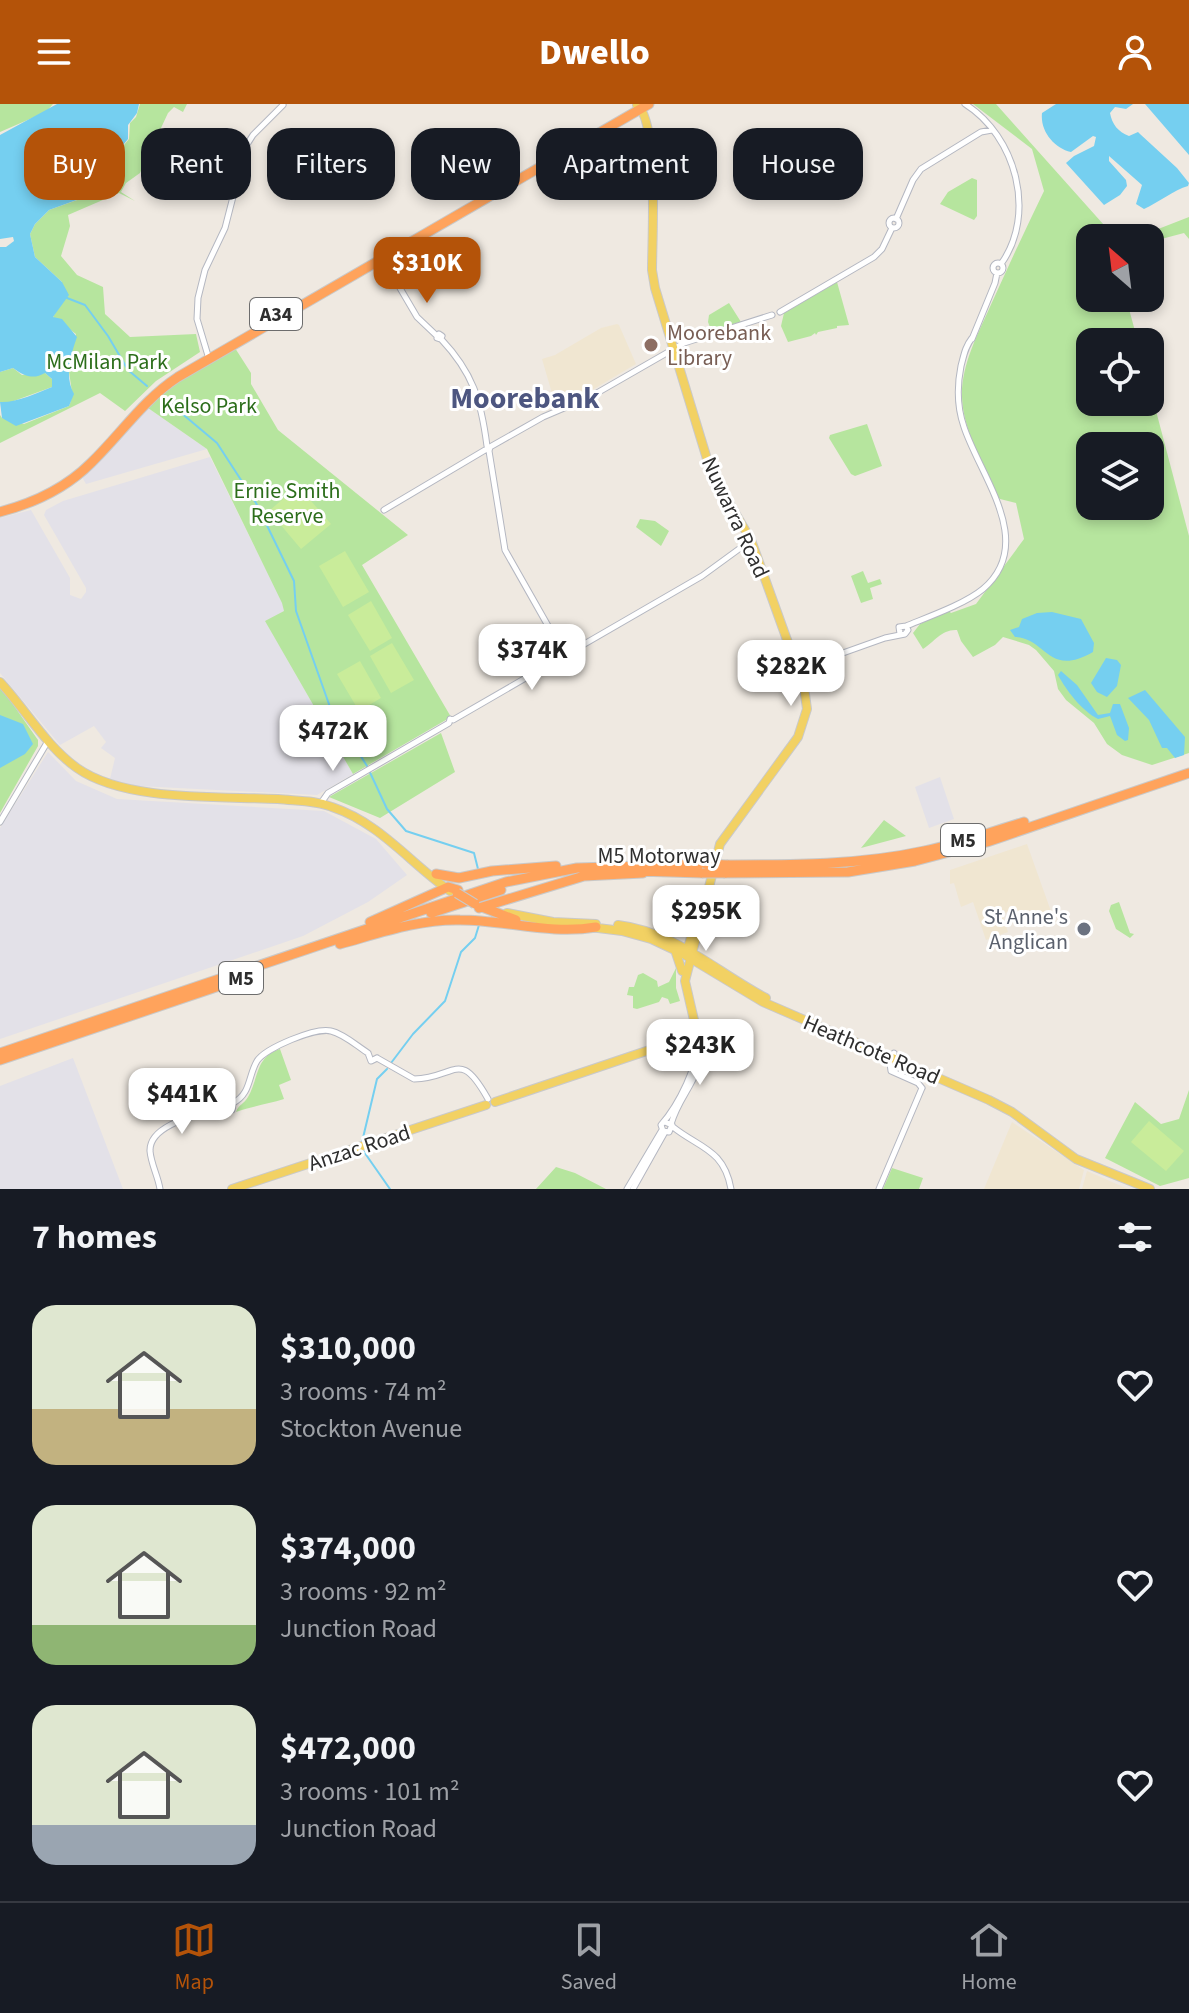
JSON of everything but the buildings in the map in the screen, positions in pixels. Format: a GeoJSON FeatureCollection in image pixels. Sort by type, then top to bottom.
{"type":"FeatureCollection","features":[{"type":"Feature","properties":{"kind":"highway","name":"A34"},"geometry":{"type":"LineString","coordinates":[[0,509],[45,496],[73,479],[150,396],[208,356],[640,106]]}},
{"type":"Feature","properties":{"kind":"highway","name":"M5 Motorway"},"geometry":{"type":"LineString","coordinates":[[1,1056],[536,880],[582,873],[727,869],[848,872],[915,861],[987,842],[1189,770]]}},
{"type":"Feature","properties":{"kind":"highway","name":"M5 Motorway"},"geometry":{"type":"LineString","coordinates":[[1,1056],[506,882],[557,870],[615,865],[707,871]]}},
{"type":"Feature","properties":{"kind":"highway"},"geometry":{"type":"LineString","coordinates":[[416,902],[434,888],[436,878],[518,868],[615,865]]}},
{"type":"Feature","properties":{"kind":"highway"},"geometry":{"type":"LineString","coordinates":[[480,906],[584,876],[662,871]]}},
{"type":"Feature","properties":{"kind":"highway"},"geometry":{"type":"LineString","coordinates":[[455,890],[457,881],[464,877]]}},
{"type":"Feature","properties":{"kind":"highway"},"geometry":{"type":"LineString","coordinates":[[221,978],[352,930],[416,902],[455,890],[480,906],[515,918]]}},
{"type":"Feature","properties":{"kind":"highway"},"geometry":{"type":"LineString","coordinates":[[510,898],[506,906],[515,918]]}},
{"type":"Feature","properties":{"kind":"highway"},"geometry":{"type":"LineString","coordinates":[[340,944],[399,927],[447,920],[547,928],[596,927]]}},
{"type":"Feature","properties":{"kind":"main road","name":"Nuwarra Road"},"geometry":{"type":"LineString","coordinates":[[640,106],[650,132],[653,279],[711,472],[751,540],[807,701],[803,725],[788,751],[723,838],[707,871],[691,953]]}},
{"type":"Feature","properties":{"kind":"main road"},"geometry":{"type":"LineString","coordinates":[[0,682],[66,760],[104,783],[128,790],[321,803],[359,818],[455,890]]}},
{"type":"Feature","properties":{"kind":"main road","name":"Nuwarra Road"},"geometry":{"type":"LineString","coordinates":[[691,953],[698,932],[707,871]]}},
{"type":"Feature","properties":{"kind":"main road","name":"Heathcote Road"},"geometry":{"type":"LineString","coordinates":[[515,918],[633,927],[691,953],[776,1003],[998,1104],[1067,1153],[1150,1189]]}},
{"type":"Feature","properties":{"kind":"main road","name":"Heathcote Road"},"geometry":{"type":"LineString","coordinates":[[515,918],[636,934],[691,953],[723,978],[766,1004],[893,1056]]}},
{"type":"Feature","properties":{"kind":"main road"},"geometry":{"type":"LineString","coordinates":[[675,950],[685,970]]}},
{"type":"Feature","properties":{"kind":"main road"},"geometry":{"type":"LineString","coordinates":[[691,953],[685,970],[695,1035]]}},
{"type":"Feature","properties":{"kind":"main road"},"geometry":{"type":"LineString","coordinates":[[685,970],[696,967],[723,978]]}},
{"type":"Feature","properties":{"kind":"main road","name":"Anzac Road"},"geometry":{"type":"LineString","coordinates":[[232,1189],[695,1035]]}},
{"type":"Feature","properties":{"kind":"street"},"geometry":{"type":"LineString","coordinates":[[208,356],[196,314],[204,272],[225,228],[246,146],[284,104]]}},
{"type":"Feature","properties":{"kind":"street"},"geometry":{"type":"LineString","coordinates":[[798,669],[899,631],[905,634],[915,622],[982,589],[1001,565],[1006,537],[1000,512],[965,431],[958,388],[963,362],[995,283],[997,273],[993,271],[993,266],[1001,264],[1007,254],[1018,216],[1013,167],[997,133],[965,104]]}},
{"type":"Feature","properties":{"kind":"street"},"geometry":{"type":"LineString","coordinates":[[981,132],[986,126],[985,119]]}},
{"type":"Feature","properties":{"kind":"street"},"geometry":{"type":"LineString","coordinates":[[384,510],[545,416],[590,397],[673,348],[772,315],[775,310],[780,312],[874,257],[882,249],[892,228],[899,225],[896,219],[910,185],[921,169],[981,132],[989,129],[997,133]]}},
{"type":"Feature","properties":{"kind":"street"},"geometry":{"type":"LineString","coordinates":[[381,256],[417,317],[458,357],[474,385],[483,415],[505,550],[564,654]]}},
{"type":"Feature","properties":{"kind":"street"},"geometry":{"type":"LineString","coordinates":[[486,438],[497,443]]}},
{"type":"Feature","properties":{"kind":"street"},"geometry":{"type":"LineString","coordinates":[[321,803],[323,796],[702,576],[751,540]]}},
{"type":"Feature","properties":{"kind":"street"},"geometry":{"type":"LineString","coordinates":[[801,680],[818,662]]}},
{"type":"Feature","properties":{"kind":"street"},"geometry":{"type":"LineString","coordinates":[[0,822],[48,740]]}},
{"type":"Feature","properties":{"kind":"street"},"geometry":{"type":"LineString","coordinates":[[160,1189],[150,1151],[155,1135],[165,1127],[224,1107],[227,1101],[233,1103],[246,1092],[258,1059],[266,1051],[320,1031],[330,1031],[368,1053],[374,1051],[377,1058],[414,1079],[451,1069],[465,1070],[476,1078],[490,1102]]}},
{"type":"Feature","properties":{"kind":"street"},"geometry":{"type":"LineString","coordinates":[[633,1189],[699,1068],[702,1056],[695,1035]]}},
{"type":"Feature","properties":{"kind":"street"},"geometry":{"type":"LineString","coordinates":[[879,1189],[922,1088],[918,1083],[892,1072],[889,1066],[893,1056]]}},
{"type":"Feature","properties":{"kind":"street"},"geometry":{"type":"LineString","coordinates":[[627,1189],[667,1128]]}},
{"type":"Feature","properties":{"kind":"street"},"geometry":{"type":"LineString","coordinates":[[667,1128],[717,1157],[726,1170],[730,1189]]}},
{"type":"Feature","properties":{"kind":"shaded area"},"geometry":{"type":"Polygon","coordinates":[[[617,324],[636,364],[582,396],[556,407],[542,359],[555,355],[601,328],[617,324]]]}},
{"type":"Feature","properties":{"kind":"shaded area"},"geometry":{"type":"Polygon","coordinates":[[[148,408],[207,449],[86,484],[82,477],[148,408]]]}},
{"type":"Feature","properties":{"kind":"shaded area"},"geometry":{"type":"Polygon","coordinates":[[[210,457],[283,604],[284,611],[266,622],[353,774],[317,795],[138,786],[110,779],[115,758],[101,748],[106,742],[94,726],[60,745],[0,673],[0,518],[31,510],[70,578],[70,595],[81,599],[86,588],[44,515],[46,510],[63,501],[210,457]]]}},
{"type":"Feature","properties":{"kind":"shaded area"},"geometry":{"type":"Polygon","coordinates":[[[48,752],[76,781],[117,799],[324,811],[376,839],[407,875],[368,902],[303,936],[0,1039],[0,828],[48,752]]]}},
{"type":"Feature","properties":{"kind":"shaded area"},"geometry":{"type":"Polygon","coordinates":[[[940,777],[954,819],[929,828],[915,787],[940,777]]]}},
{"type":"Feature","properties":{"kind":"shaded area"},"geometry":{"type":"Polygon","coordinates":[[[1027,844],[1053,917],[1023,927],[1016,909],[1002,914],[1008,932],[986,940],[973,902],[961,907],[954,883],[950,884],[950,870],[1027,844]]]}},
{"type":"Feature","properties":{"kind":"shaded area"},"geometry":{"type":"Polygon","coordinates":[[[73,1058],[123,1189],[0,1189],[0,1086],[73,1058]]]}},
{"type":"Feature","properties":{"kind":"shaded area"},"geometry":{"type":"Polygon","coordinates":[[[1012,1122],[1084,1170],[1079,1189],[984,1189],[1012,1122]]]}},
{"type":"Feature","properties":{"kind":"shaded area"},"geometry":{"type":"Polygon","coordinates":[[[1087,1171],[1128,1189],[1082,1189],[1087,1171]]]}},
{"type":"Feature","properties":{"kind":"green space"},"geometry":{"type":"Polygon","coordinates":[[[0,104],[53,104],[46,112],[0,132],[0,104]]]}},
{"type":"Feature","properties":{"kind":"green space","name":"McMilan Park"},"geometry":{"type":"Polygon","coordinates":[[[140,104],[187,104],[183,112],[174,107],[161,128],[141,128],[141,171],[125,185],[125,144],[129,139],[130,123],[136,117],[140,104]]]}},
{"type":"Feature","properties":{"kind":"green space"},"geometry":{"type":"Polygon","coordinates":[[[973,104],[996,104],[1103,224],[1076,224],[1076,312],[1130,312],[1134,328],[1076,328],[1076,416],[1157,416],[1162,432],[1076,432],[1076,520],[1164,520],[1164,441],[1189,536],[1189,753],[1152,765],[1122,755],[1107,744],[1094,723],[1066,700],[1058,689],[1054,671],[1029,645],[1003,637],[973,657],[957,630],[943,634],[923,649],[913,633],[920,624],[948,610],[951,613],[976,604],[1024,539],[1016,503],[997,496],[975,448],[963,410],[962,385],[975,341],[1044,191],[1032,149],[973,104]]]}},
{"type":"Feature","properties":{"kind":"green space"},"geometry":{"type":"Polygon","coordinates":[[[972,178],[977,180],[977,216],[974,220],[940,204],[948,192],[972,178]]]}},
{"type":"Feature","properties":{"kind":"green space","name":"McMilan Park"},"geometry":{"type":"Polygon","coordinates":[[[77,200],[103,200],[68,215],[70,226],[61,256],[77,275],[103,287],[105,314],[130,337],[196,334],[200,352],[156,381],[125,411],[100,393],[0,443],[0,415],[24,424],[69,406],[71,401],[69,361],[76,334],[53,317],[62,282],[35,257],[30,234],[49,210],[77,200]]]}},
{"type":"Feature","properties":{"kind":"green space"},"geometry":{"type":"Polygon","coordinates":[[[1189,217],[1189,239],[1184,233],[1164,238],[1164,227],[1189,217]]]}},
{"type":"Feature","properties":{"kind":"green space"},"geometry":{"type":"Polygon","coordinates":[[[837,282],[849,325],[788,342],[781,326],[784,313],[837,282]]]}},
{"type":"Feature","properties":{"kind":"green space"},"geometry":{"type":"Polygon","coordinates":[[[729,303],[741,322],[711,330],[709,315],[729,303]]]}},
{"type":"Feature","properties":{"kind":"green space"},"geometry":{"type":"Polygon","coordinates":[[[235,348],[251,373],[251,384],[278,430],[408,535],[362,565],[451,717],[353,774],[265,621],[284,611],[282,603],[207,449],[148,408],[165,390],[235,348]]]}},
{"type":"Feature","properties":{"kind":"green space"},"geometry":{"type":"Polygon","coordinates":[[[13,368],[22,375],[45,373],[52,379],[52,387],[11,402],[0,402],[0,372],[13,368]]]}},
{"type":"Feature","properties":{"kind":"green space"},"geometry":{"type":"Polygon","coordinates":[[[867,424],[882,466],[855,476],[829,438],[830,435],[867,424]]]}},
{"type":"Feature","properties":{"kind":"green space","name":"Ernie Smith Reserve"},"geometry":{"type":"Polygon","coordinates":[[[298,486],[331,524],[301,549],[269,511],[298,486]]]}},
{"type":"Feature","properties":{"kind":"green space"},"geometry":{"type":"Polygon","coordinates":[[[640,519],[655,521],[669,531],[661,546],[636,527],[640,519]]]}},
{"type":"Feature","properties":{"kind":"green space"},"geometry":{"type":"Polygon","coordinates":[[[345,551],[369,592],[343,607],[319,566],[345,551]]]}},
{"type":"Feature","properties":{"kind":"green space"},"geometry":{"type":"Polygon","coordinates":[[[863,571],[868,583],[880,579],[882,584],[870,588],[873,599],[861,603],[851,576],[863,571]]]}},
{"type":"Feature","properties":{"kind":"green space"},"geometry":{"type":"Polygon","coordinates":[[[371,601],[392,638],[370,651],[348,615],[371,601]]]}},
{"type":"Feature","properties":{"kind":"green space"},"geometry":{"type":"Polygon","coordinates":[[[392,643],[414,680],[391,693],[370,656],[392,643]]]}},
{"type":"Feature","properties":{"kind":"green space"},"geometry":{"type":"Polygon","coordinates":[[[360,661],[381,698],[359,711],[337,674],[360,661]]]}},
{"type":"Feature","properties":{"kind":"green space"},"geometry":{"type":"Polygon","coordinates":[[[0,686],[38,740],[38,746],[0,813],[0,686]]]}},
{"type":"Feature","properties":{"kind":"green space"},"geometry":{"type":"Polygon","coordinates":[[[441,733],[455,772],[380,818],[329,797],[441,733]]]}},
{"type":"Feature","properties":{"kind":"green space"},"geometry":{"type":"Polygon","coordinates":[[[884,820],[906,836],[861,848],[884,820]]]}},
{"type":"Feature","properties":{"kind":"green space"},"geometry":{"type":"Polygon","coordinates":[[[1119,902],[1130,933],[1134,934],[1130,938],[1116,929],[1109,911],[1111,905],[1119,902]]]}},
{"type":"Feature","properties":{"kind":"green space"},"geometry":{"type":"Polygon","coordinates":[[[676,968],[676,988],[680,1001],[670,1004],[668,999],[662,997],[659,1002],[633,1008],[633,996],[627,995],[638,975],[643,973],[657,981],[658,987],[669,982],[676,968]]]}},
{"type":"Feature","properties":{"kind":"green space"},"geometry":{"type":"Polygon","coordinates":[[[280,1049],[291,1080],[279,1085],[284,1099],[236,1112],[248,1097],[266,1057],[280,1049]]]}},
{"type":"Feature","properties":{"kind":"green space"},"geometry":{"type":"Polygon","coordinates":[[[1189,1090],[1189,1178],[1160,1186],[1105,1158],[1135,1102],[1161,1124],[1179,1119],[1189,1090]]]}},
{"type":"Feature","properties":{"kind":"green space"},"geometry":{"type":"Polygon","coordinates":[[[1149,1121],[1184,1151],[1166,1171],[1131,1142],[1149,1121]]]}},
{"type":"Feature","properties":{"kind":"green space"},"geometry":{"type":"Polygon","coordinates":[[[556,1167],[575,1173],[606,1189],[536,1189],[556,1167]]]}},
{"type":"Feature","properties":{"kind":"green space"},"geometry":{"type":"Polygon","coordinates":[[[892,1168],[923,1178],[919,1189],[883,1189],[892,1168]]]}},
{"type":"Feature","properties":{"kind":"water"},"geometry":{"type":"Polygon","coordinates":[[[57,104],[139,104],[137,113],[128,125],[125,143],[125,128],[24,128],[24,200],[76,200],[49,210],[30,234],[35,257],[62,282],[69,295],[53,317],[62,319],[77,337],[69,373],[74,394],[69,406],[16,426],[2,418],[0,402],[20,399],[52,387],[52,379],[45,373],[29,376],[13,368],[0,372],[0,247],[14,241],[13,237],[0,239],[0,135],[57,104]]]}},
{"type":"Feature","properties":{"kind":"water"},"geometry":{"type":"Polygon","coordinates":[[[1056,104],[1133,104],[1126,109],[1115,107],[1110,113],[1114,124],[1129,136],[1138,132],[1177,168],[1189,183],[1188,186],[1144,209],[1136,204],[1142,185],[1109,156],[1109,161],[1126,180],[1127,186],[1120,195],[1104,205],[1066,163],[1094,146],[1096,137],[1093,136],[1071,152],[1054,143],[1043,126],[1042,113],[1056,104]]]}},
{"type":"Feature","properties":{"kind":"water"},"geometry":{"type":"Polygon","coordinates":[[[1145,104],[1189,104],[1189,155],[1145,104]]]}},
{"type":"Feature","properties":{"kind":"water"},"geometry":{"type":"Polygon","coordinates":[[[1052,612],[1081,619],[1094,643],[1093,652],[1078,659],[1057,659],[1034,643],[1015,637],[1010,630],[1019,627],[1022,619],[1037,613],[1052,612]]]}},
{"type":"Feature","properties":{"kind":"water"},"geometry":{"type":"Polygon","coordinates":[[[1106,658],[1117,660],[1121,665],[1117,686],[1107,697],[1097,692],[1091,683],[1106,658]]]}},
{"type":"Feature","properties":{"kind":"water"},"geometry":{"type":"Polygon","coordinates":[[[1061,671],[1077,685],[1098,715],[1110,713],[1113,704],[1120,704],[1129,728],[1128,740],[1117,735],[1110,716],[1098,719],[1080,706],[1058,675],[1061,671]]]}},
{"type":"Feature","properties":{"kind":"water"},"geometry":{"type":"Polygon","coordinates":[[[1145,690],[1185,737],[1184,755],[1175,758],[1167,748],[1162,748],[1149,720],[1128,698],[1145,690]]]}},
{"type":"Feature","properties":{"kind":"water"},"geometry":{"type":"Polygon","coordinates":[[[0,715],[23,724],[33,744],[25,754],[0,768],[0,715]]]}},
{"type":"Feature","properties":{"kind":"waterway"},"geometry":{"type":"LineString","coordinates":[[67,298],[85,305],[128,370],[147,386]]}},
{"type":"Feature","properties":{"kind":"waterway"},"geometry":{"type":"LineString","coordinates":[[161,396],[217,443],[256,503],[294,581],[296,611],[330,707],[367,766],[387,809],[406,831],[474,853],[478,869]]}},
{"type":"Feature","properties":{"kind":"waterway"},"geometry":{"type":"LineString","coordinates":[[391,1063],[413,1034],[445,1001],[461,952],[475,938],[479,925]]}},
{"type":"Feature","properties":{"kind":"waterway"},"geometry":{"type":"LineString","coordinates":[[362,1142],[377,1079],[387,1069]]}},
{"type":"Feature","properties":{"kind":"waterway"},"geometry":{"type":"LineString","coordinates":[[362,1149],[390,1189]]}},
{"type":"Feature","properties":{"kind":"place","name":"Moorebank Library"},"geometry":{"type":"Point","coordinates":[651,345]}},
{"type":"Feature","properties":{"kind":"place","name":"St Anne's Anglican"},"geometry":{"type":"Point","coordinates":[1084,929]}},
{"type":"Feature","properties":{"kind":"district","name":"Moorebank"},"geometry":{"type":"Point","coordinates":[525,398]}},
{"type":"Feature","properties":{"kind":"park label","name":"Kelso Park"},"geometry":{"type":"Point","coordinates":[209,405]}}]}
